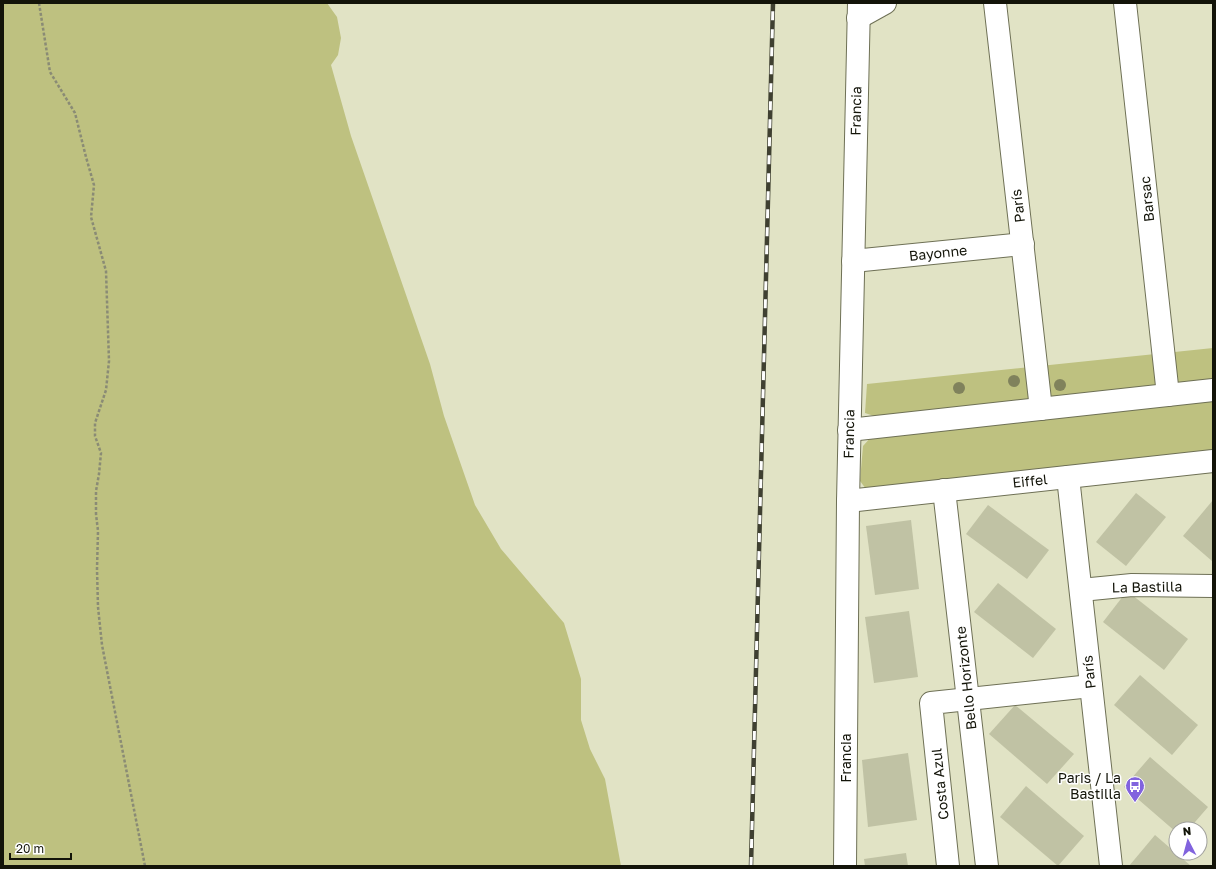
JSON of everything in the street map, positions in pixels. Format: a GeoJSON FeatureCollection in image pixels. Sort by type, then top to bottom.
{"type":"FeatureCollection","features":[{"type":"Feature","properties":{"kind":"street"},"geometry":{"type":"LineString","coordinates":[[858,10],[884,3]]}},
{"type":"Feature","properties":{"kind":"street","name":"París"},"geometry":{"type":"LineString","coordinates":[[995,3],[1041,409]]}},
{"type":"Feature","properties":{"kind":"street","name":"Barsac"},"geometry":{"type":"LineString","coordinates":[[1125,3],[1168,395]]}},
{"type":"Feature","properties":{"kind":"street","name":"Francia"},"geometry":{"type":"LineString","coordinates":[[845,866],[849,430],[858,10]]}},
{"type":"Feature","properties":{"kind":"street","name":"Bayonne"},"geometry":{"type":"LineString","coordinates":[[853,261],[1023,244]]}},
{"type":"Feature","properties":{"kind":"street"},"geometry":{"type":"LineString","coordinates":[[849,430],[1213,390]]}},
{"type":"Feature","properties":{"kind":"street","name":"Eiffel"},"geometry":{"type":"LineString","coordinates":[[848,501],[1213,461]]}},
{"type":"Feature","properties":{"kind":"street","name":"París"},"geometry":{"type":"LineString","coordinates":[[1068,477],[1111,866]]}},
{"type":"Feature","properties":{"kind":"street","name":"Bello Horizonte"},"geometry":{"type":"LineString","coordinates":[[944,490],[987,866]]}},
{"type":"Feature","properties":{"kind":"street","name":"La Bastilla"},"geometry":{"type":"LineString","coordinates":[[1080,590],[1132,585],[1213,586]]}},
{"type":"Feature","properties":{"kind":"street"},"geometry":{"type":"LineString","coordinates":[[968,699],[1091,686]]}},
{"type":"Feature","properties":{"kind":"street","name":"Costa Azul"},"geometry":{"type":"LineString","coordinates":[[948,866],[931,703],[968,699]]}},
{"type":"Feature","properties":{"kind":"path"},"geometry":{"type":"LineString","coordinates":[[38,3],[50,72],[75,113],[94,185],[91,217],[106,271],[109,361],[106,390],[95,422],[95,436],[101,453],[96,491],[98,608],[102,645],[109,685],[118,724],[145,866]]}},
{"type":"Feature","properties":{"kind":"green space"},"geometry":{"type":"Polygon","coordinates":[[[3,3],[327,3],[337,17],[341,38],[338,55],[331,65],[351,136],[430,364],[444,416],[475,505],[501,549],[564,623],[581,679],[581,720],[590,749],[605,779],[621,866],[3,866],[3,3]]]}},
{"type":"Feature","properties":{"kind":"green space"},"geometry":{"type":"Polygon","coordinates":[[[1213,348],[1213,382],[874,416],[865,413],[867,384],[1213,348]]]}},
{"type":"Feature","properties":{"kind":"green space"},"geometry":{"type":"Polygon","coordinates":[[[1213,399],[1213,455],[869,493],[860,481],[863,446],[872,436],[1213,399]]]}},
{"type":"Feature","properties":{"kind":"building"},"geometry":{"type":"Polygon","coordinates":[[[1136,493],[1166,517],[1126,566],[1096,542],[1136,493]]]}},
{"type":"Feature","properties":{"kind":"building"},"geometry":{"type":"Polygon","coordinates":[[[1213,500],[1213,560],[1212,561],[1183,536],[1213,500]]]}},
{"type":"Feature","properties":{"kind":"building"},"geometry":{"type":"Polygon","coordinates":[[[988,505],[1049,550],[1027,579],[966,534],[988,505]]]}},
{"type":"Feature","properties":{"kind":"building"},"geometry":{"type":"Polygon","coordinates":[[[911,520],[919,589],[875,595],[866,526],[911,520]]]}},
{"type":"Feature","properties":{"kind":"building"},"geometry":{"type":"Polygon","coordinates":[[[998,583],[1056,629],[1033,658],[974,612],[998,583]]]}},
{"type":"Feature","properties":{"kind":"building"},"geometry":{"type":"Polygon","coordinates":[[[1127,591],[1188,639],[1164,670],[1103,622],[1127,591]]]}},
{"type":"Feature","properties":{"kind":"building"},"geometry":{"type":"Polygon","coordinates":[[[909,611],[918,677],[874,683],[865,617],[909,611]]]}},
{"type":"Feature","properties":{"kind":"building"},"geometry":{"type":"Polygon","coordinates":[[[1140,675],[1198,725],[1172,755],[1114,705],[1140,675]]]}},
{"type":"Feature","properties":{"kind":"building"},"geometry":{"type":"Polygon","coordinates":[[[1015,705],[1074,754],[1047,784],[989,734],[1015,705]]]}},
{"type":"Feature","properties":{"kind":"building"},"geometry":{"type":"Polygon","coordinates":[[[908,753],[917,820],[868,827],[862,760],[908,753]]]}},
{"type":"Feature","properties":{"kind":"building"},"geometry":{"type":"Polygon","coordinates":[[[1150,757],[1208,807],[1196,821],[1168,821],[1168,825],[1124,787],[1150,757]]]}},
{"type":"Feature","properties":{"kind":"building"},"geometry":{"type":"Polygon","coordinates":[[[1026,786],[1084,836],[1058,866],[1000,817],[1026,786]]]}},
{"type":"Feature","properties":{"kind":"building"},"geometry":{"type":"Polygon","coordinates":[[[1155,835],[1168,846],[1168,861],[1185,861],[1191,866],[1129,866],[1155,835]]]}},
{"type":"Feature","properties":{"kind":"building"},"geometry":{"type":"Polygon","coordinates":[[[906,853],[908,866],[865,866],[864,859],[906,853]]]}},
{"type":"Feature","properties":{"kind":"railway"},"geometry":{"type":"LineString","coordinates":[[751,866],[773,3]]}},
{"type":"Feature","properties":{"kind":"place","name":"Paris / La Bastilla"},"geometry":{"type":"Point","coordinates":[1135,803]}}]}
